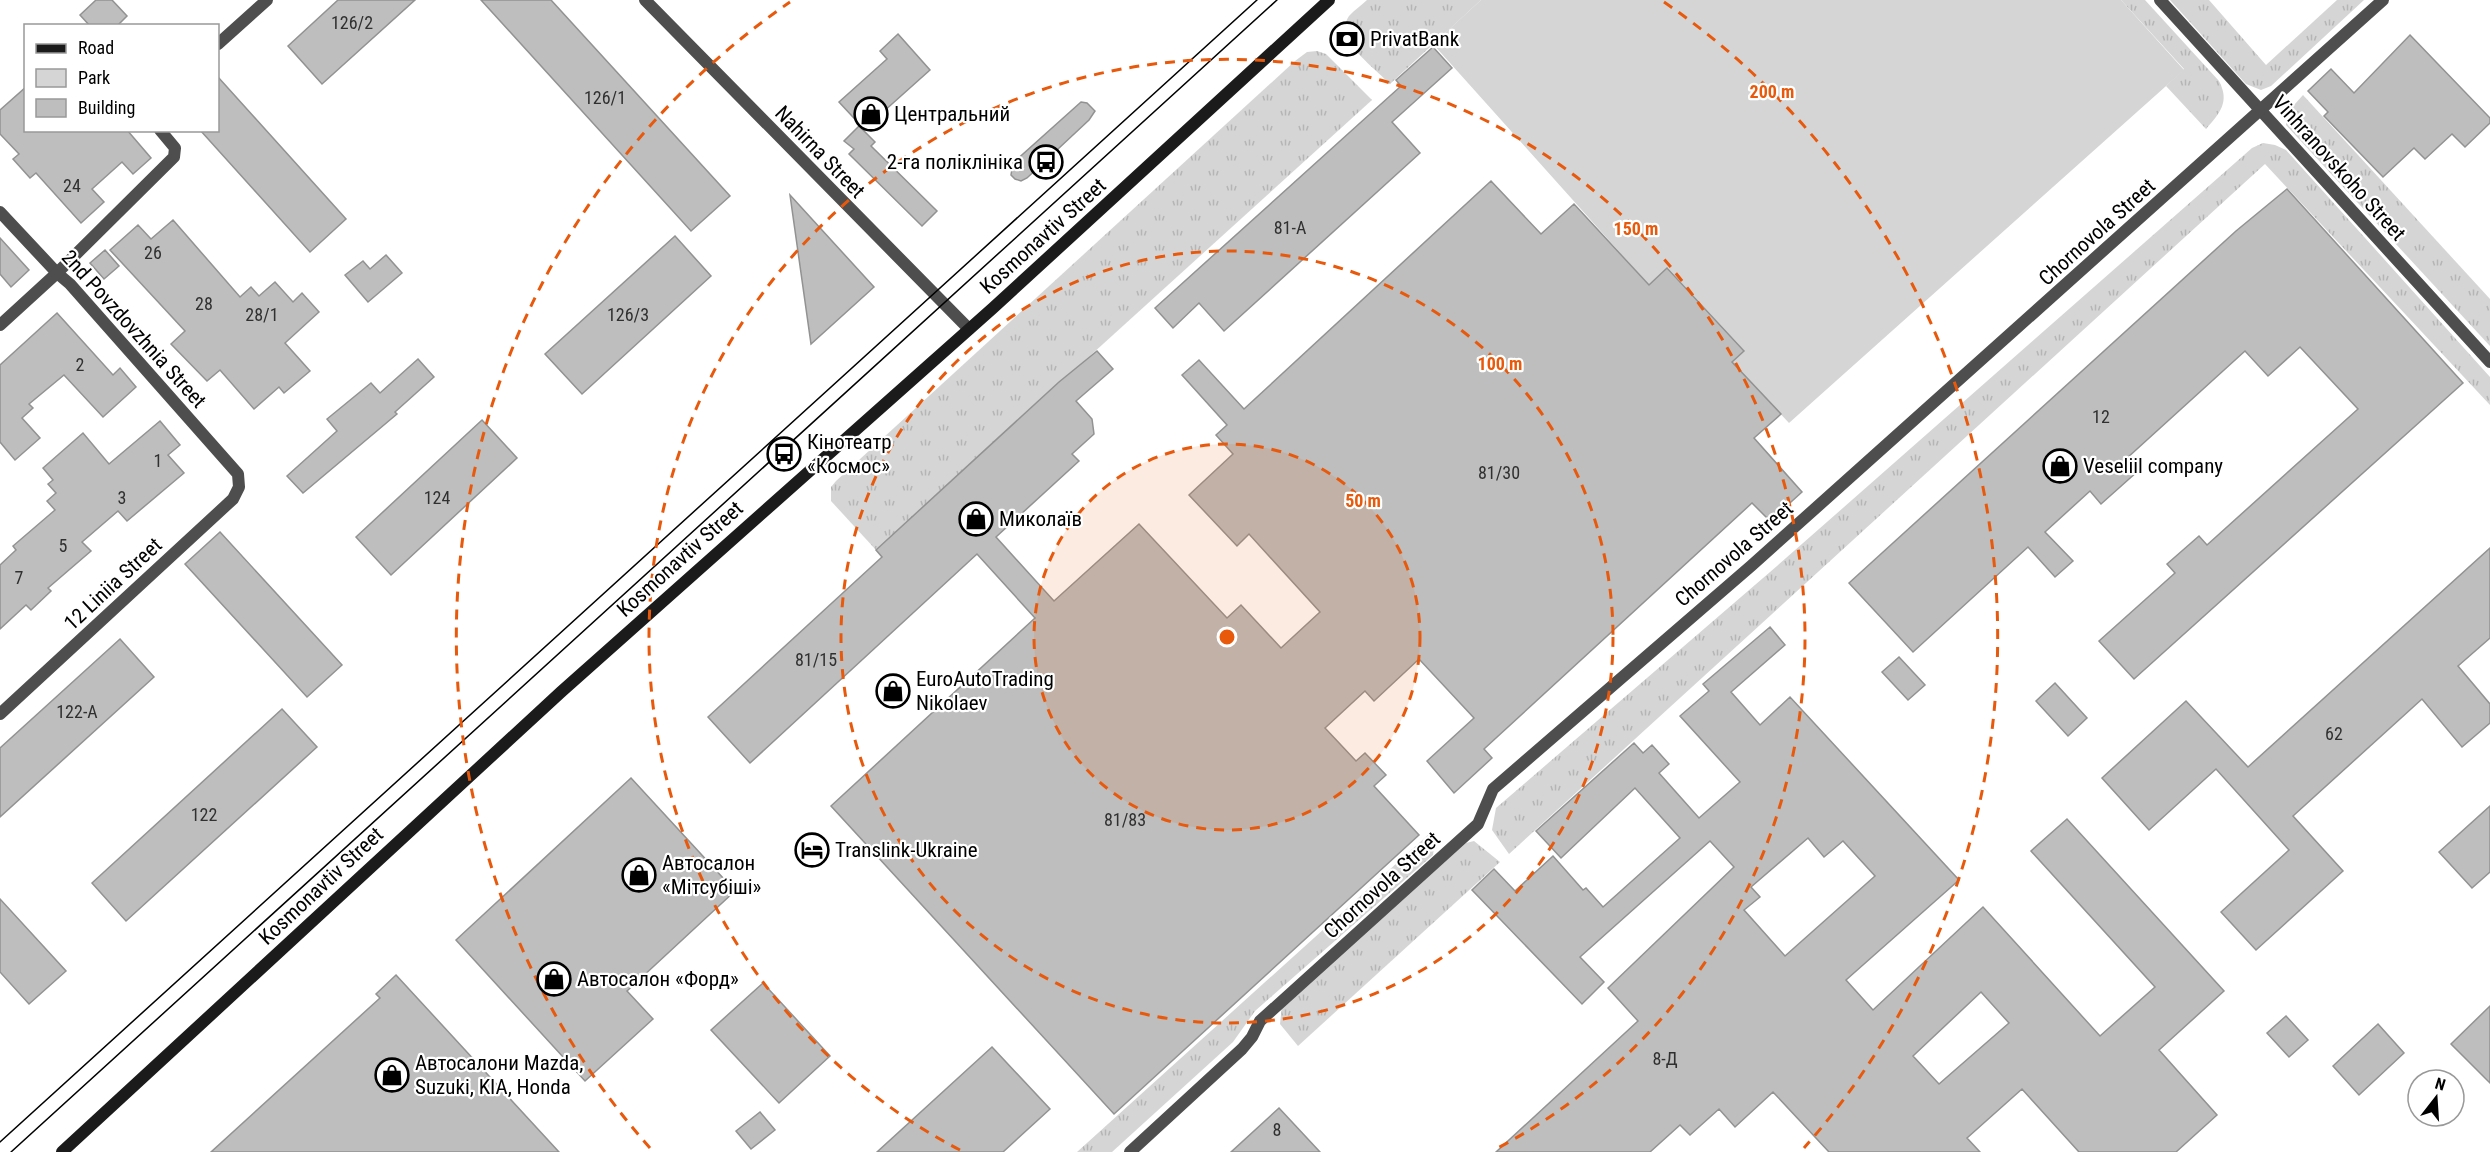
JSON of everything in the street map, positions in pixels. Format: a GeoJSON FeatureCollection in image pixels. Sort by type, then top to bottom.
{"type":"FeatureCollection","features":[{"type":"Feature","properties":{"kind":"main road","name":"Kosmonavtiv Street"},"geometry":{"type":"LineString","coordinates":[[62,1152],[561,692],[969,329],[1329,0]]}},
{"type":"Feature","properties":{"kind":"street"},"geometry":{"type":"LineString","coordinates":[[219,43],[267,0]]}},
{"type":"Feature","properties":{"kind":"street","name":"Nahirna Street"},"geometry":{"type":"LineString","coordinates":[[645,0],[969,329]]}},
{"type":"Feature","properties":{"kind":"street","name":"Vinhranovskoho Street"},"geometry":{"type":"LineString","coordinates":[[2160,0],[2490,362]]}},
{"type":"Feature","properties":{"kind":"street","name":"Chornovola Street"},"geometry":{"type":"LineString","coordinates":[[1130,1152],[1242,1049],[1252,1037],[1260,1021],[1478,824],[1493,789],[1751,566],[2261,112],[2383,0]]}},
{"type":"Feature","properties":{"kind":"street"},"geometry":{"type":"LineString","coordinates":[[0,325],[57,273],[174,157],[175,148],[162,132]]}},
{"type":"Feature","properties":{"kind":"street","name":"2nd Povzdovzhnia Street"},"geometry":{"type":"LineString","coordinates":[[0,212],[70,284],[238,474]]}},
{"type":"Feature","properties":{"kind":"street","name":"12 Liniia Street"},"geometry":{"type":"LineString","coordinates":[[0,714],[233,500],[239,487],[238,474]]}},
{"type":"Feature","properties":{"kind":"green space"},"geometry":{"type":"Polygon","coordinates":[[[1367,0],[1481,0],[1390,84],[1358,53],[1347,34],[1346,25],[1349,16],[1367,0]]]}},
{"type":"Feature","properties":{"kind":"green space"},"geometry":{"type":"Polygon","coordinates":[[[1481,0],[2121,0],[2184,70],[1789,423],[1732,362],[1744,350],[1668,268],[1649,285],[1433,44],[1481,0]]]}},
{"type":"Feature","properties":{"kind":"green space"},"geometry":{"type":"Polygon","coordinates":[[[2121,0],[2145,0],[2219,81],[2224,95],[2222,107],[2206,129],[2166,86],[2184,69],[2121,0]]]}},
{"type":"Feature","properties":{"kind":"green space"},"geometry":{"type":"Polygon","coordinates":[[[2170,0],[2209,0],[2266,65],[2337,0],[2364,0],[2271,86],[2261,90],[2246,84],[2170,0]]]}},
{"type":"Feature","properties":{"kind":"green space"},"geometry":{"type":"Polygon","coordinates":[[[1317,51],[1326,54],[1372,100],[876,550],[831,501],[831,487],[836,481],[1295,61],[1307,52],[1317,51]]]}},
{"type":"Feature","properties":{"kind":"green space"},"geometry":{"type":"Polygon","coordinates":[[[2303,95],[2490,299],[2490,346],[2286,125],[2286,114],[2303,95]]]}},
{"type":"Feature","properties":{"kind":"green space"},"geometry":{"type":"Polygon","coordinates":[[[2263,143],[2286,150],[2490,377],[2490,405],[2265,164],[1509,854],[1492,830],[1496,808],[1777,566],[2252,148],[2263,143]]]}},
{"type":"Feature","properties":{"kind":"green space"},"geometry":{"type":"Polygon","coordinates":[[[1429,834],[1435,840],[1433,855],[1255,1011],[1233,1042],[1112,1152],[1077,1152],[1429,834]]]}},
{"type":"Feature","properties":{"kind":"green space"},"geometry":{"type":"Polygon","coordinates":[[[1474,841],[1500,862],[1298,1046],[1280,1024],[1282,1006],[1466,843],[1474,841]]]}},
{"type":"Feature","properties":{"kind":"building"},"geometry":{"type":"Polygon","coordinates":[[[96,0],[112,0],[127,16],[119,24],[88,24],[80,15],[96,0]]]}},
{"type":"Feature","properties":{"kind":"building"},"geometry":{"type":"Polygon","coordinates":[[[338,0],[415,0],[322,84],[288,46],[338,0]]]}},
{"type":"Feature","properties":{"kind":"building"},"geometry":{"type":"Polygon","coordinates":[[[481,0],[551,0],[730,196],[691,231],[481,0]]]}},
{"type":"Feature","properties":{"kind":"building"},"geometry":{"type":"Polygon","coordinates":[[[898,34],[930,70],[864,129],[839,102],[887,59],[880,51],[898,34]]]}},
{"type":"Feature","properties":{"kind":"building"},"geometry":{"type":"Polygon","coordinates":[[[2410,35],[2490,118],[2490,123],[2465,147],[2452,134],[2425,159],[2414,148],[2383,177],[2324,116],[2328,112],[2308,91],[2331,69],[2354,93],[2410,35]]]}},
{"type":"Feature","properties":{"kind":"building"},"geometry":{"type":"Polygon","coordinates":[[[1433,47],[1452,68],[1392,122],[1420,153],[1224,331],[1199,303],[1173,328],[1155,308],[1401,86],[1396,80],[1433,47]]]}},
{"type":"Feature","properties":{"kind":"building"},"geometry":{"type":"Polygon","coordinates":[[[219,78],[346,219],[310,252],[202,132],[219,132],[219,78]]]}},
{"type":"Feature","properties":{"kind":"building"},"geometry":{"type":"Polygon","coordinates":[[[24,89],[24,132],[129,132],[151,158],[133,174],[122,162],[92,189],[104,202],[81,223],[36,173],[30,178],[13,159],[19,154],[0,134],[0,110],[24,89]]]}},
{"type":"Feature","properties":{"kind":"building"},"geometry":{"type":"Polygon","coordinates":[[[1081,102],[1087,103],[1095,111],[1089,120],[1027,178],[1021,181],[1015,179],[1011,175],[1013,163],[1081,102]]]}},
{"type":"Feature","properties":{"kind":"building"},"geometry":{"type":"Polygon","coordinates":[[[859,126],[875,142],[871,146],[937,211],[922,226],[849,154],[854,149],[844,141],[859,126]]]}},
{"type":"Feature","properties":{"kind":"building"},"geometry":{"type":"Polygon","coordinates":[[[1491,181],[1541,234],[1574,204],[1649,285],[1667,268],[1744,351],[1732,362],[1781,414],[1754,438],[1802,492],[1770,521],[1752,503],[1484,749],[1492,758],[1454,793],[1427,761],[1474,718],[1419,659],[1374,701],[1365,691],[1325,728],[1356,761],[1365,753],[1386,775],[1374,786],[1419,835],[1114,1114],[831,806],[1035,618],[977,554],[750,763],[708,717],[882,557],[876,550],[1059,382],[1097,351],[1113,369],[1076,401],[1092,419],[1094,434],[1072,454],[1079,461],[996,537],[1054,601],[1139,524],[1227,618],[1241,605],[1281,648],[1320,612],[1249,534],[1237,546],[1189,495],[1233,454],[1216,435],[1227,425],[1182,375],[1199,360],[1244,409],[1491,181]]]}},
{"type":"Feature","properties":{"kind":"building"},"geometry":{"type":"Polygon","coordinates":[[[2287,189],[2463,383],[2134,679],[2099,641],[2175,573],[2167,564],[2199,536],[2207,545],[2358,409],[2300,347],[2268,376],[2245,351],[2126,459],[2138,471],[2101,504],[2090,491],[2045,532],[2073,561],[2055,577],[2028,547],[1913,652],[1849,583],[2236,231],[2287,189]]]}},
{"type":"Feature","properties":{"kind":"building"},"geometry":{"type":"Polygon","coordinates":[[[790,195],[874,287],[811,344],[790,195]]]}},
{"type":"Feature","properties":{"kind":"building"},"geometry":{"type":"Polygon","coordinates":[[[173,220],[240,297],[251,287],[259,296],[275,282],[293,302],[302,293],[319,312],[285,343],[310,371],[284,393],[279,387],[254,409],[220,370],[207,381],[171,344],[185,331],[110,250],[138,225],[151,239],[173,220]]]}},
{"type":"Feature","properties":{"kind":"building"},"geometry":{"type":"Polygon","coordinates":[[[675,236],[711,276],[582,394],[545,354],[675,236]]]}},
{"type":"Feature","properties":{"kind":"building"},"geometry":{"type":"Polygon","coordinates":[[[0,238],[29,270],[11,287],[0,274],[0,238]]]}},
{"type":"Feature","properties":{"kind":"building"},"geometry":{"type":"Polygon","coordinates":[[[105,250],[119,266],[104,279],[90,263],[105,250]]]}},
{"type":"Feature","properties":{"kind":"building"},"geometry":{"type":"Polygon","coordinates":[[[386,255],[402,273],[368,302],[345,275],[363,261],[370,269],[386,255]]]}},
{"type":"Feature","properties":{"kind":"building"},"geometry":{"type":"Polygon","coordinates":[[[57,313],[113,375],[120,368],[136,387],[103,417],[64,375],[29,404],[33,408],[22,418],[40,438],[15,460],[0,442],[0,365],[57,313]]]}},
{"type":"Feature","properties":{"kind":"building"},"geometry":{"type":"Polygon","coordinates":[[[418,359],[434,377],[395,412],[397,414],[303,493],[287,476],[337,431],[327,419],[371,383],[380,393],[418,359]]]}},
{"type":"Feature","properties":{"kind":"building"},"geometry":{"type":"Polygon","coordinates":[[[482,420],[517,458],[391,575],[356,537],[482,420]]]}},
{"type":"Feature","properties":{"kind":"building"},"geometry":{"type":"Polygon","coordinates":[[[160,421],[180,445],[168,455],[184,473],[127,521],[118,511],[82,542],[91,551],[48,588],[51,591],[31,610],[26,605],[0,629],[0,565],[16,550],[13,546],[55,510],[47,501],[56,493],[48,484],[53,480],[43,468],[83,433],[109,464],[160,421]]]}},
{"type":"Feature","properties":{"kind":"building"},"geometry":{"type":"Polygon","coordinates":[[[220,532],[342,665],[307,697],[185,564],[220,532]]]}},
{"type":"Feature","properties":{"kind":"building"},"geometry":{"type":"Polygon","coordinates":[[[2490,548],[2490,638],[2458,666],[2490,704],[2490,723],[2462,747],[2422,699],[2293,816],[2343,871],[2256,950],[2221,912],[2289,850],[2216,769],[2149,830],[2102,778],[2186,701],[2248,767],[2490,548]]]}},
{"type":"Feature","properties":{"kind":"building"},"geometry":{"type":"Polygon","coordinates":[[[1770,627],[1785,645],[1731,692],[1760,725],[1790,697],[1959,880],[1846,980],[1873,1010],[1983,907],[2100,1036],[2155,987],[2031,851],[2067,819],[2224,991],[2159,1050],[2217,1115],[2176,1152],[2079,1152],[2022,1089],[1967,1138],[1980,1152],[1829,1152],[1773,1092],[1735,1127],[1719,1109],[1690,1135],[1680,1125],[1650,1152],[1496,1152],[1638,1021],[1608,988],[1734,867],[1710,841],[1580,957],[1604,982],[1582,1004],[1472,890],[1494,869],[1515,891],[1553,856],[1583,890],[1586,888],[1603,907],[1680,838],[1635,788],[1561,858],[1536,831],[1634,743],[1643,753],[1652,745],[1669,764],[1659,773],[1699,818],[1740,782],[1680,716],[1709,691],[1703,684],[1770,627]],[[1808,838],[1751,887],[1760,897],[1744,910],[1785,956],[1875,876],[1843,841],[1824,857],[1808,838]],[[1981,992],[1913,1056],[1939,1084],[2009,1023],[1981,992]]]}},
{"type":"Feature","properties":{"kind":"building"},"geometry":{"type":"Polygon","coordinates":[[[120,639],[154,677],[0,817],[0,748],[120,639]]]}},
{"type":"Feature","properties":{"kind":"building"},"geometry":{"type":"Polygon","coordinates":[[[1899,657],[1925,685],[1908,700],[1882,672],[1899,657]]]}},
{"type":"Feature","properties":{"kind":"building"},"geometry":{"type":"Polygon","coordinates":[[[2055,683],[2087,718],[2068,736],[2036,701],[2055,683]]]}},
{"type":"Feature","properties":{"kind":"building"},"geometry":{"type":"Polygon","coordinates":[[[282,709],[317,747],[126,921],[92,883],[282,709]]]}},
{"type":"Feature","properties":{"kind":"building"},"geometry":{"type":"Polygon","coordinates":[[[631,778],[735,891],[627,991],[653,1019],[585,1081],[456,940],[631,778]]]}},
{"type":"Feature","properties":{"kind":"building"},"geometry":{"type":"Polygon","coordinates":[[[2490,806],[2490,872],[2472,888],[2439,852],[2490,806]]]}},
{"type":"Feature","properties":{"kind":"building"},"geometry":{"type":"Polygon","coordinates":[[[0,899],[66,971],[29,1004],[0,972],[0,899]]]}},
{"type":"Feature","properties":{"kind":"building","name":"Автосалони Mazda, Suzuki, KIA, Honda"},"geometry":{"type":"Polygon","coordinates":[[[396,975],[559,1152],[211,1152],[380,998],[376,994],[396,975]]]}},
{"type":"Feature","properties":{"kind":"building"},"geometry":{"type":"Polygon","coordinates":[[[763,983],[830,1056],[779,1103],[711,1030],[763,983]]]}},
{"type":"Feature","properties":{"kind":"building"},"geometry":{"type":"Polygon","coordinates":[[[2490,1006],[2490,1083],[2451,1044],[2490,1006]]]}},
{"type":"Feature","properties":{"kind":"building"},"geometry":{"type":"Polygon","coordinates":[[[2286,1016],[2308,1040],[2289,1057],[2267,1033],[2286,1016]]]}},
{"type":"Feature","properties":{"kind":"building"},"geometry":{"type":"Polygon","coordinates":[[[2378,1024],[2404,1053],[2359,1095],[2333,1066],[2378,1024]]]}},
{"type":"Feature","properties":{"kind":"building"},"geometry":{"type":"Polygon","coordinates":[[[992,1047],[1050,1109],[1003,1152],[877,1152],[992,1047]]]}},
{"type":"Feature","properties":{"kind":"building"},"geometry":{"type":"Polygon","coordinates":[[[1279,1108],[1320,1152],[1231,1152],[1279,1108]]]}},
{"type":"Feature","properties":{"kind":"building"},"geometry":{"type":"Polygon","coordinates":[[[760,1112],[775,1130],[751,1149],[736,1131],[760,1112]]]}},
{"type":"Feature","properties":{"kind":"tram line"},"geometry":{"type":"LineString","coordinates":[[0,1142],[1257,0]]}},
{"type":"Feature","properties":{"kind":"tram line"},"geometry":{"type":"LineString","coordinates":[[11,1152],[1277,0]]}},
{"type":"Feature","properties":{"kind":"place","name":"PrivatBank"},"geometry":{"type":"Point","coordinates":[1347,39]}},
{"type":"Feature","properties":{"kind":"place","name":"Центральний"},"geometry":{"type":"Point","coordinates":[871,114]}},
{"type":"Feature","properties":{"kind":"place","name":"2-га поліклініка"},"geometry":{"type":"Point","coordinates":[1046,162]}},
{"type":"Feature","properties":{"kind":"place","name":"Кінотеатр «Космос»"},"geometry":{"type":"Point","coordinates":[784,454]}},
{"type":"Feature","properties":{"kind":"place","name":"Veseliil company"},"geometry":{"type":"Point","coordinates":[2060,466]}},
{"type":"Feature","properties":{"kind":"place","name":"Миколаїв"},"geometry":{"type":"Point","coordinates":[976,519]}},
{"type":"Feature","properties":{"kind":"place","name":"EuroAutoTrading Nikolaev"},"geometry":{"type":"Point","coordinates":[893,691]}},
{"type":"Feature","properties":{"kind":"place","name":"Translink-Ukraine"},"geometry":{"type":"Point","coordinates":[812,850]}},
{"type":"Feature","properties":{"kind":"place","name":"Автосалон «Мітсубіші»"},"geometry":{"type":"Point","coordinates":[639,875]}},
{"type":"Feature","properties":{"kind":"place","name":"Автосалон «Форд»"},"geometry":{"type":"Point","coordinates":[554,979]}},
{"type":"Feature","properties":{"kind":"place","name":"Автосалони Mazda, Suzuki, KIA, Honda"},"geometry":{"type":"Point","coordinates":[392,1075]}}]}
